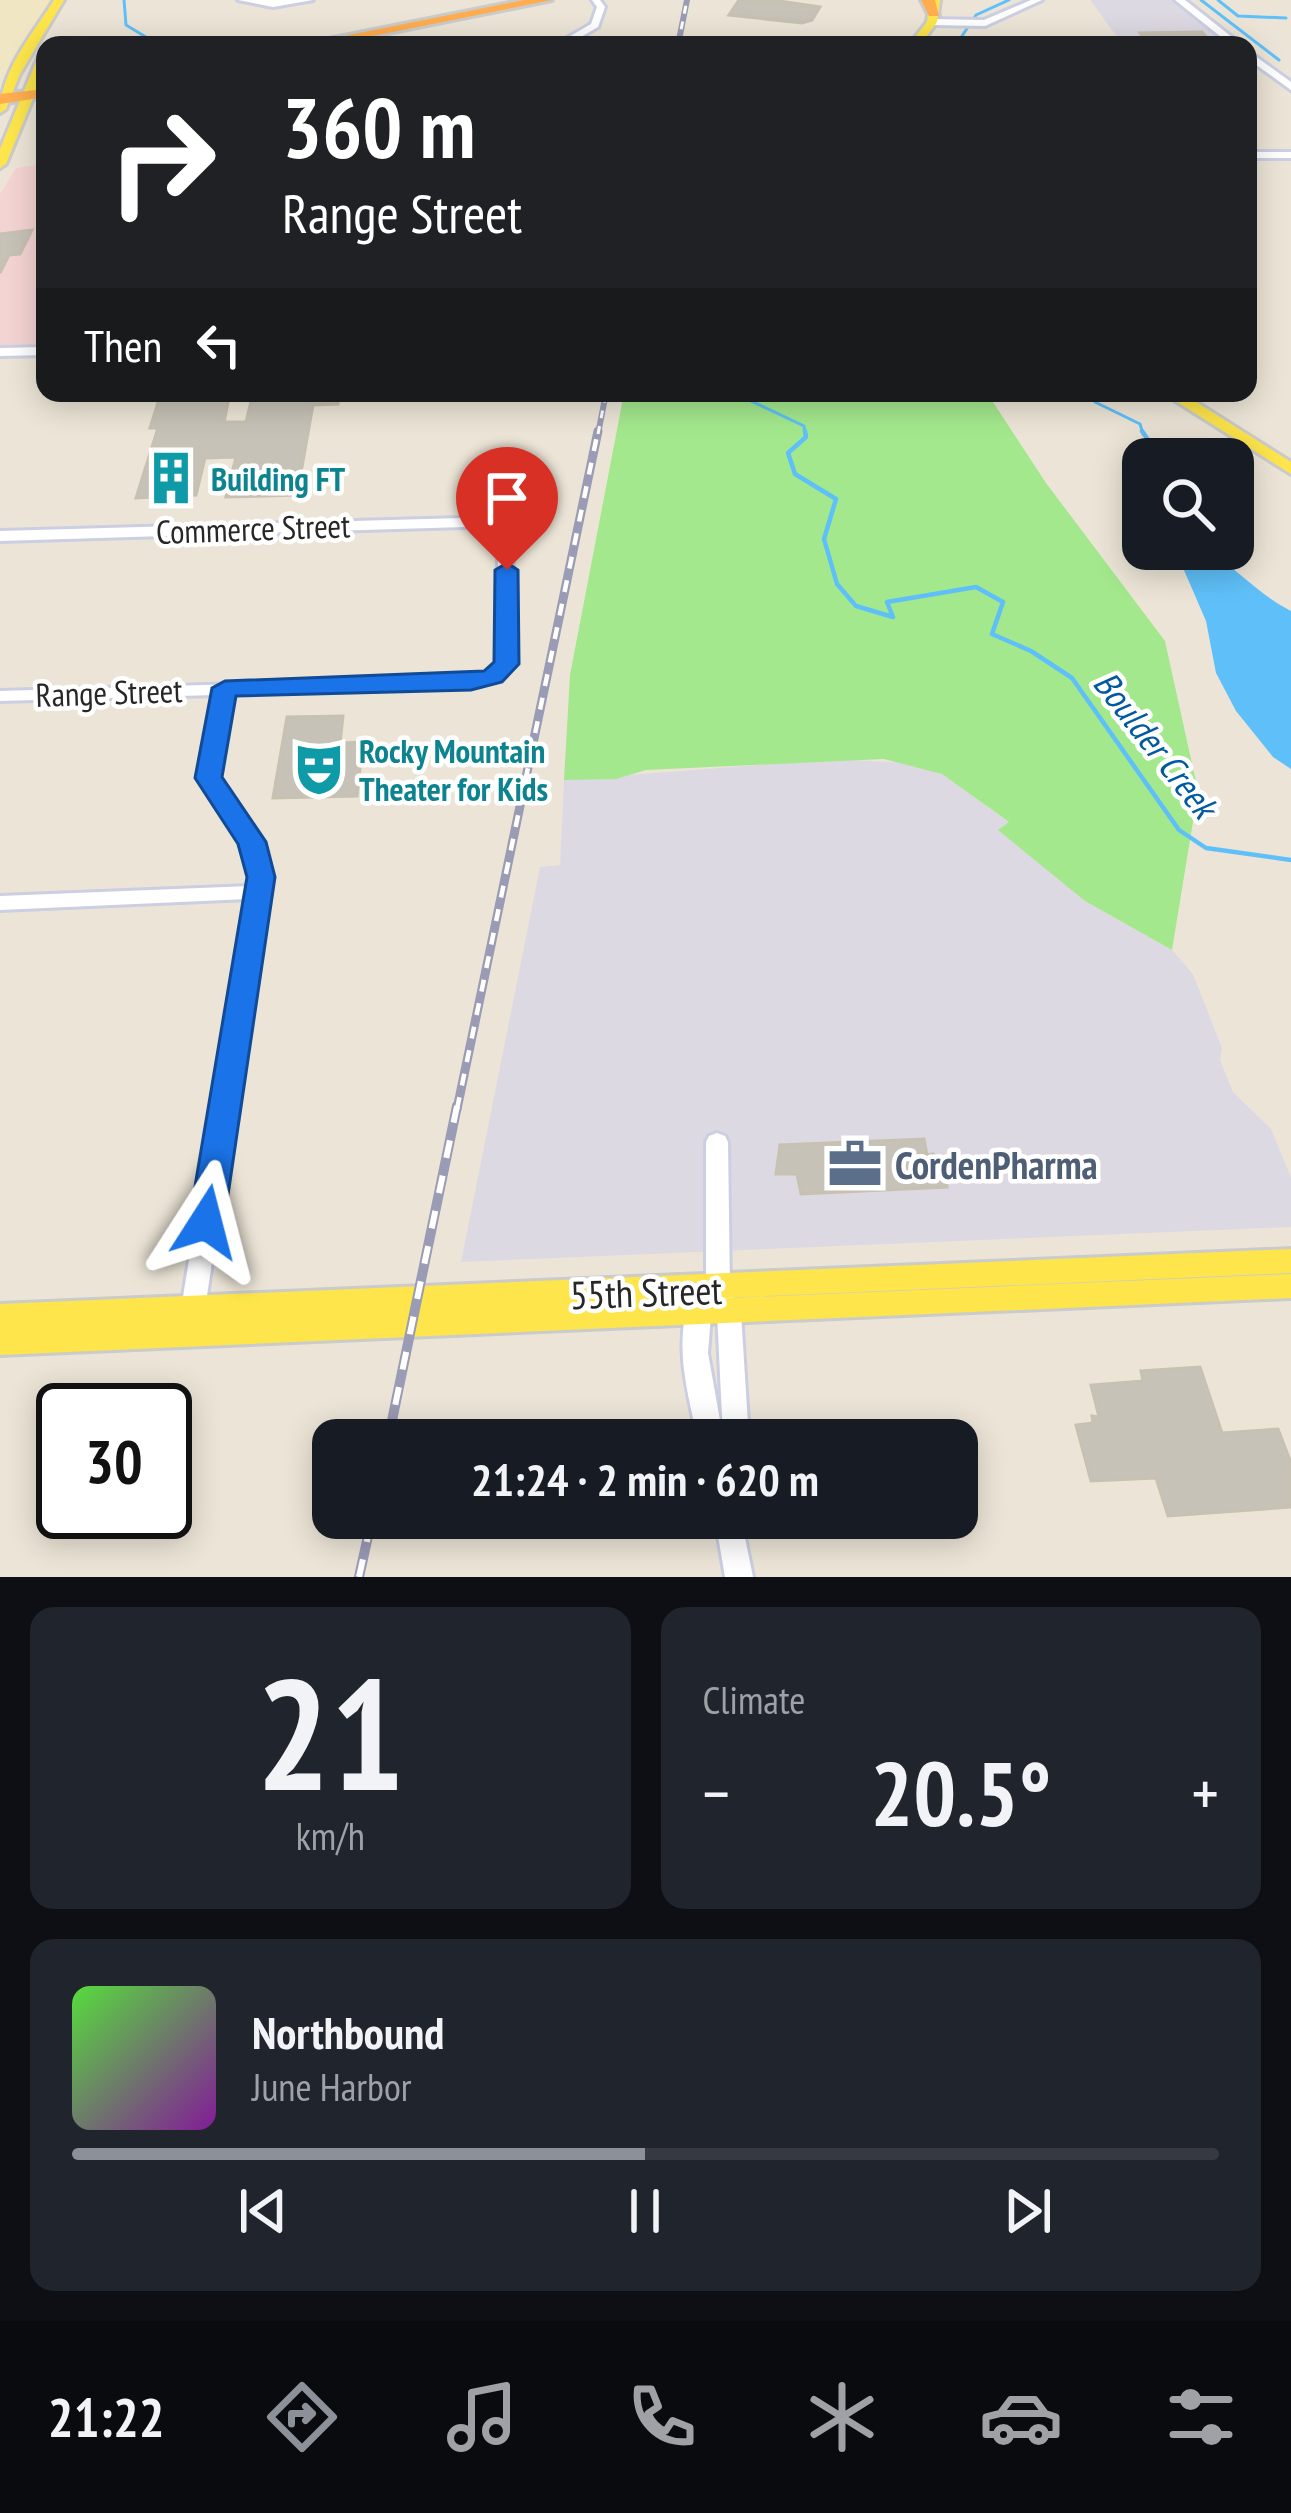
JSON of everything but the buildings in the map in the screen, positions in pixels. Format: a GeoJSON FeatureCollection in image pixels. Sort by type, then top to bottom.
{"type":"FeatureCollection","features":[{"type":"Feature","properties":{"kind":"highway"},"geometry":{"type":"LineString","coordinates":[[328,36],[518,0]]}},
{"type":"Feature","properties":{"kind":"highway"},"geometry":{"type":"LineString","coordinates":[[354,36],[545,0]]}},
{"type":"Feature","properties":{"kind":"highway"},"geometry":{"type":"LineString","coordinates":[[4,92],[34,94]]}},
{"type":"Feature","properties":{"kind":"main road"},"geometry":{"type":"LineString","coordinates":[[37,36],[59,0]]}},
{"type":"Feature","properties":{"kind":"main road"},"geometry":{"type":"LineString","coordinates":[[55,36],[73,0]]}},
{"type":"Feature","properties":{"kind":"main road"},"geometry":{"type":"LineString","coordinates":[[920,36],[940,9]]}},
{"type":"Feature","properties":{"kind":"main road"},"geometry":{"type":"LineString","coordinates":[[4,92],[36,38]]}},
{"type":"Feature","properties":{"kind":"main road"},"geometry":{"type":"LineString","coordinates":[[0,164],[34,94]]}},
{"type":"Feature","properties":{"kind":"main road"},"geometry":{"type":"LineString","coordinates":[[1185,402],[1291,469]]}},
{"type":"Feature","properties":{"kind":"main road","name":"55th Street"},"geometry":{"type":"LineString","coordinates":[[0,1318],[191,1321],[697,1315],[723,1301],[1291,1261]]}},
{"type":"Feature","properties":{"kind":"main road","name":"55th Street"},"geometry":{"type":"LineString","coordinates":[[0,1342],[191,1321],[1291,1286]]}},
{"type":"Feature","properties":{"kind":"street"},"geometry":{"type":"LineString","coordinates":[[242,0],[268,4],[309,0]]}},
{"type":"Feature","properties":{"kind":"street"},"geometry":{"type":"LineString","coordinates":[[576,36],[595,25],[601,8],[596,0]]}},
{"type":"Feature","properties":{"kind":"street"},"geometry":{"type":"LineString","coordinates":[[940,9],[968,24],[995,20],[1038,0]]}},
{"type":"Feature","properties":{"kind":"street"},"geometry":{"type":"LineString","coordinates":[[1179,0],[1225,36]]}},
{"type":"Feature","properties":{"kind":"street"},"geometry":{"type":"LineString","coordinates":[[1257,61],[1291,88]]}},
{"type":"Feature","properties":{"kind":"street"},"geometry":{"type":"LineString","coordinates":[[1257,155],[1291,155]]}},
{"type":"Feature","properties":{"kind":"street"},"geometry":{"type":"LineString","coordinates":[[0,352],[36,350]]}},
{"type":"Feature","properties":{"kind":"street","name":"Commerce Street"},"geometry":{"type":"LineString","coordinates":[[0,536],[505,524],[508,616],[502,670]]}},
{"type":"Feature","properties":{"kind":"street","name":"Range Street"},"geometry":{"type":"LineString","coordinates":[[0,696],[471,682],[502,670]]}},
{"type":"Feature","properties":{"kind":"street"},"geometry":{"type":"LineString","coordinates":[[191,1321],[259,892],[260,865],[252,842],[208,778],[225,688]]}},
{"type":"Feature","properties":{"kind":"street"},"geometry":{"type":"LineString","coordinates":[[0,903],[259,892]]}},
{"type":"Feature","properties":{"kind":"street"},"geometry":{"type":"LineString","coordinates":[[717,1142],[723,1301],[734,1419]]}},
{"type":"Feature","properties":{"kind":"street"},"geometry":{"type":"LineString","coordinates":[[697,1315],[707,1419]]}},
{"type":"Feature","properties":{"kind":"street"},"geometry":{"type":"LineString","coordinates":[[733,1539],[739,1577]]}},
{"type":"Feature","properties":{"kind":"shaded area"},"geometry":{"type":"Polygon","coordinates":[[[0,0],[53,0],[0,79],[0,0]]]}},
{"type":"Feature","properties":{"kind":"shaded area"},"geometry":{"type":"Polygon","coordinates":[[[1090,0],[1175,0],[1221,36],[1116,36],[1090,0]]]}},
{"type":"Feature","properties":{"kind":"shaded area"},"geometry":{"type":"Polygon","coordinates":[[[36,165],[36,344],[0,345],[0,194],[16,168],[36,165]]]}},
{"type":"Feature","properties":{"kind":"shaded area","name":"CordenPharma"},"geometry":{"type":"Polygon","coordinates":[[[833,759],[908,763],[942,774],[1010,823],[999,829],[1085,901],[1172,950],[1193,974],[1222,1048],[1220,1060],[1233,1092],[1271,1129],[1291,1177],[1291,1227],[461,1262],[540,867],[560,865],[564,780],[833,759]]]}},
{"type":"Feature","properties":{"kind":"green space"},"geometry":{"type":"Polygon","coordinates":[[[622,402],[993,402],[1046,483],[1165,641],[1198,791],[1172,950],[1085,901],[998,830],[1009,822],[942,774],[884,759],[646,770],[616,779],[564,780],[570,675],[622,402]]]}},
{"type":"Feature","properties":{"kind":"water"},"geometry":{"type":"Polygon","coordinates":[[[1184,570],[1234,570],[1291,611],[1291,769],[1273,757],[1236,711],[1216,673],[1206,621],[1184,570]]]}},
{"type":"Feature","properties":{"kind":"waterway","name":"Boulder Creek"},"geometry":{"type":"LineString","coordinates":[[124,0],[126,25],[144,36]]}},
{"type":"Feature","properties":{"kind":"waterway"},"geometry":{"type":"LineString","coordinates":[[962,36],[976,15],[1009,0]]}},
{"type":"Feature","properties":{"kind":"waterway"},"geometry":{"type":"LineString","coordinates":[[1201,0],[1248,36]]}},
{"type":"Feature","properties":{"kind":"waterway"},"geometry":{"type":"LineString","coordinates":[[1218,0],[1238,16],[1286,18]]}},
{"type":"Feature","properties":{"kind":"waterway"},"geometry":{"type":"LineString","coordinates":[[1257,43],[1279,60]]}},
{"type":"Feature","properties":{"kind":"waterway","name":"Boulder Creek"},"geometry":{"type":"LineString","coordinates":[[753,402],[804,426],[805,434]]}},
{"type":"Feature","properties":{"kind":"waterway"},"geometry":{"type":"LineString","coordinates":[[1095,402],[1140,424],[1142,431]]}},
{"type":"Feature","properties":{"kind":"waterway","name":"Boulder Creek"},"geometry":{"type":"LineString","coordinates":[[805,431],[806,437],[788,453],[795,474],[836,499],[824,539],[837,584],[856,606],[893,617],[887,602],[976,587],[1003,602],[992,634],[1031,651],[1072,678],[1179,830],[1206,848],[1291,860]]}},
{"type":"Feature","properties":{"kind":"waterway"},"geometry":{"type":"LineString","coordinates":[[1142,431],[1147,438]]}},
{"type":"Feature","properties":{"kind":"railway"},"geometry":{"type":"LineString","coordinates":[[680,36],[687,0]]}},
{"type":"Feature","properties":{"kind":"railway"},"geometry":{"type":"LineString","coordinates":[[598,434],[604,402]]}},
{"type":"Feature","properties":{"kind":"railway"},"geometry":{"type":"LineString","coordinates":[[457,1109],[598,431]]}},
{"type":"Feature","properties":{"kind":"railway"},"geometry":{"type":"LineString","coordinates":[[392,1419],[457,1106]]}},
{"type":"Feature","properties":{"kind":"railway"},"geometry":{"type":"LineString","coordinates":[[359,1577],[367,1539]]}},
{"type":"Feature","properties":{"kind":"place","name":"Building FT"},"geometry":{"type":"Point","coordinates":[171,478]}},
{"type":"Feature","properties":{"kind":"place","name":"Rocky Mountain Theater for Kids"},"geometry":{"type":"Point","coordinates":[319,769]}},
{"type":"Feature","properties":{"kind":"place","name":"CordenPharma"},"geometry":{"type":"Point","coordinates":[855,1164]}},
{"type":"Feature","properties":{"kind":"route"},"geometry":{"type":"LineString","coordinates":[[206,1222],[261,877],[252,842],[208,778],[225,688],[471,682],[493,677],[506,664],[507,570]]}}]}
